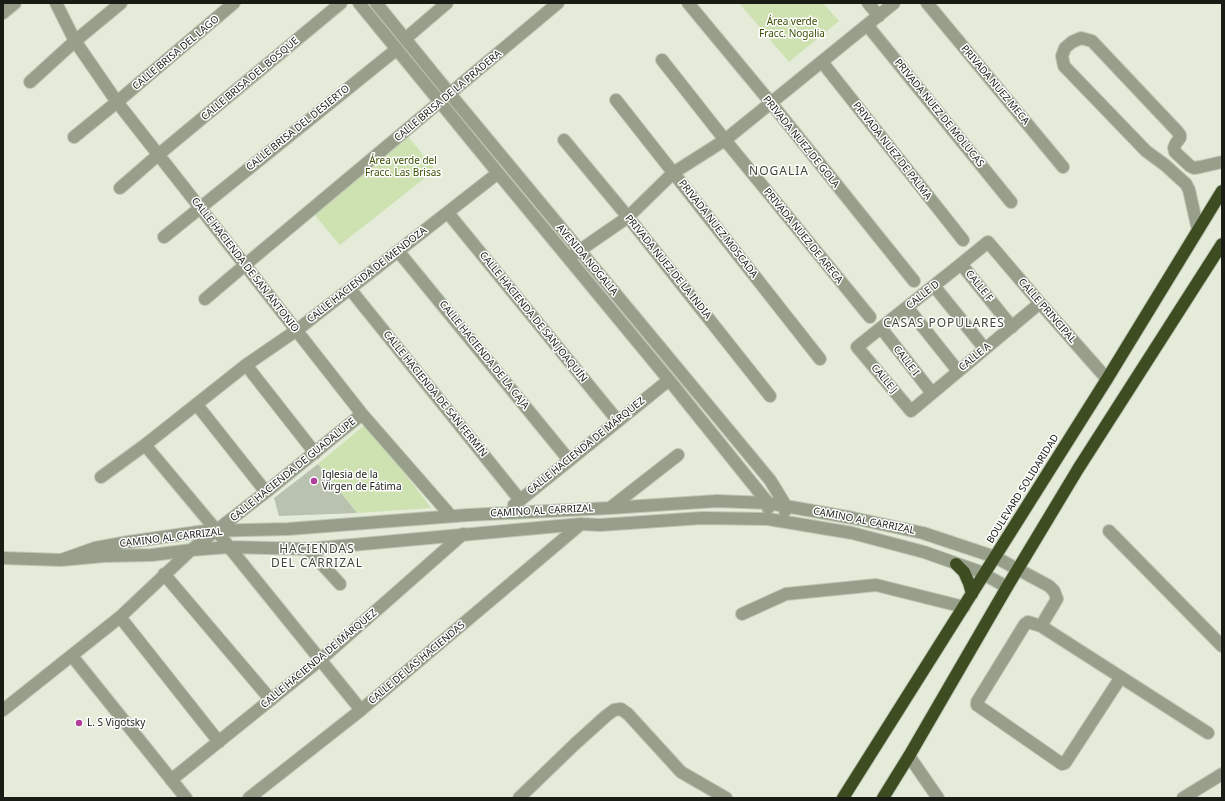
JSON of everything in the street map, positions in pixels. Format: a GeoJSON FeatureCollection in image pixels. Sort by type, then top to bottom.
{"type":"FeatureCollection","features":[{"type":"Feature","properties":{"kind":"highway","name":"BOULEVARD SOLIDARIDAD"},"geometry":{"type":"LineString","coordinates":[[843,798],[1107,379],[1222,191]]}},
{"type":"Feature","properties":{"kind":"highway"},"geometry":{"type":"LineString","coordinates":[[883,798],[1078,469],[1222,244]]}},
{"type":"Feature","properties":{"kind":"highway"},"geometry":{"type":"LineString","coordinates":[[956,564],[964,572],[972,594]]}},
{"type":"Feature","properties":{"kind":"street"},"geometry":{"type":"LineString","coordinates":[[3,13],[15,3]]}},
{"type":"Feature","properties":{"kind":"street","name":"CALLE HACIENDA DE SAN ANTONIO"},"geometry":{"type":"LineString","coordinates":[[56,3],[75,41],[117,102],[362,414],[451,516]]}},
{"type":"Feature","properties":{"kind":"street"},"geometry":{"type":"LineString","coordinates":[[30,82],[75,41],[121,3]]}},
{"type":"Feature","properties":{"kind":"street","name":"CALLE BRISA DEL LAGO"},"geometry":{"type":"LineString","coordinates":[[74,137],[234,3]]}},
{"type":"Feature","properties":{"kind":"street","name":"CALLE BRISA DEL BOSQUE"},"geometry":{"type":"LineString","coordinates":[[120,188],[341,3]]}},
{"type":"Feature","properties":{"kind":"street","name":"AVENIDA NOGALIA"},"geometry":{"type":"LineString","coordinates":[[360,3],[396,49],[445,98],[579,250],[770,480],[786,506]]}},
{"type":"Feature","properties":{"kind":"street","name":"AVENIDA NOGALIA"},"geometry":{"type":"LineString","coordinates":[[376,3],[405,39],[498,173],[669,380],[768,503]]}},
{"type":"Feature","properties":{"kind":"street"},"geometry":{"type":"LineString","coordinates":[[405,39],[447,3]]}},
{"type":"Feature","properties":{"kind":"street","name":"CALLE BRISA DE LA PRADERA"},"geometry":{"type":"LineString","coordinates":[[205,299],[558,3]]}},
{"type":"Feature","properties":{"kind":"street","name":"PRIVADA NUEZ DE GOLA"},"geometry":{"type":"LineString","coordinates":[[688,3],[771,103],[914,281]]}},
{"type":"Feature","properties":{"kind":"street"},"geometry":{"type":"LineString","coordinates":[[868,3],[879,16]]}},
{"type":"Feature","properties":{"kind":"street"},"geometry":{"type":"LineString","coordinates":[[568,258],[628,217],[673,173],[725,140],[894,3]]}},
{"type":"Feature","properties":{"kind":"street","name":"PRIVADA NUEZ MECA"},"geometry":{"type":"LineString","coordinates":[[928,3],[1063,167]]}},
{"type":"Feature","properties":{"kind":"street","name":"PRIVADA NUEZ DE MOLUCAS"},"geometry":{"type":"LineString","coordinates":[[867,25],[1011,202]]}},
{"type":"Feature","properties":{"kind":"street"},"geometry":{"type":"LineString","coordinates":[[1198,230],[1189,190],[1186,184],[1165,165],[1146,151],[1064,66],[1062,56],[1066,48],[1072,42],[1081,38],[1092,41],[1177,131],[1180,138],[1176,142],[1174,148],[1175,152],[1190,166],[1194,168],[1222,162]]}},
{"type":"Feature","properties":{"kind":"street","name":"CALLE BRISA DEL DESIERTO"},"geometry":{"type":"LineString","coordinates":[[164,237],[396,49]]}},
{"type":"Feature","properties":{"kind":"street","name":"PRIVADA NUEZ DE ARECA"},"geometry":{"type":"LineString","coordinates":[[662,60],[725,140],[870,317]]}},
{"type":"Feature","properties":{"kind":"street","name":"PRIVADA NUEZ DE PALMA"},"geometry":{"type":"LineString","coordinates":[[822,62],[963,240]]}},
{"type":"Feature","properties":{"kind":"street","name":"PRIVADA NUEZ MOSCADA"},"geometry":{"type":"LineString","coordinates":[[616,100],[820,359]]}},
{"type":"Feature","properties":{"kind":"street","name":"PRIVADA NUEZ DE LA INDIA"},"geometry":{"type":"LineString","coordinates":[[564,140],[628,217],[770,396]]}},
{"type":"Feature","properties":{"kind":"street","name":"CALLE HACIENDA DE MENDOZA"},"geometry":{"type":"LineString","coordinates":[[101,477],[197,405],[246,365],[297,330],[498,173]]}},
{"type":"Feature","properties":{"kind":"street","name":"CALLE HACIENDA DE SAN JOAQUÍN"},"geometry":{"type":"LineString","coordinates":[[448,213],[618,421]]}},
{"type":"Feature","properties":{"kind":"street","name":"CALLE PRINCIPAL"},"geometry":{"type":"LineString","coordinates":[[988,242],[1040,304],[1107,379]]}},
{"type":"Feature","properties":{"kind":"street","name":"CALLE D"},"geometry":{"type":"LineString","coordinates":[[857,347],[988,242]]}},
{"type":"Feature","properties":{"kind":"street","name":"CALLE HACIENDA DE LA CAJA"},"geometry":{"type":"LineString","coordinates":[[398,251],[569,460]]}},
{"type":"Feature","properties":{"kind":"street","name":"CALLE F"},"geometry":{"type":"LineString","coordinates":[[961,264],[1012,327]]}},
{"type":"Feature","properties":{"kind":"street"},"geometry":{"type":"LineString","coordinates":[[934,286],[985,349]]}},
{"type":"Feature","properties":{"kind":"street","name":"CALLE HACIENDA DE SAN FERMÍN"},"geometry":{"type":"LineString","coordinates":[[350,289],[520,500]]}},
{"type":"Feature","properties":{"kind":"street","name":"CALLE A"},"geometry":{"type":"LineString","coordinates":[[911,411],[1040,304]]}},
{"type":"Feature","properties":{"kind":"street"},"geometry":{"type":"LineString","coordinates":[[907,308],[958,371]]}},
{"type":"Feature","properties":{"kind":"street","name":"CALLE I"},"geometry":{"type":"LineString","coordinates":[[881,328],[932,393]]}},
{"type":"Feature","properties":{"kind":"street","name":"CALLE J"},"geometry":{"type":"LineString","coordinates":[[857,347],[911,411]]}},
{"type":"Feature","properties":{"kind":"street"},"geometry":{"type":"LineString","coordinates":[[246,365],[315,453]]}},
{"type":"Feature","properties":{"kind":"street","name":"CALLE HACIENDA DE MÁRQUEZ"},"geometry":{"type":"LineString","coordinates":[[504,513],[669,380]]}},
{"type":"Feature","properties":{"kind":"street"},"geometry":{"type":"LineString","coordinates":[[197,405],[266,492]]}},
{"type":"Feature","properties":{"kind":"street","name":"CALLE HACIENDA DE GUADALUPE"},"geometry":{"type":"LineString","coordinates":[[3,710],[120,617],[191,550],[217,531],[362,414]]}},
{"type":"Feature","properties":{"kind":"street"},"geometry":{"type":"LineString","coordinates":[[145,445],[217,531],[229,548],[361,710]]}},
{"type":"Feature","properties":{"kind":"street"},"geometry":{"type":"LineString","coordinates":[[610,508],[678,455]]}},
{"type":"Feature","properties":{"kind":"street","name":"CAMINO AL CARRIZAL"},"geometry":{"type":"LineString","coordinates":[[60,560],[95,548],[128,542],[217,531],[288,529],[420,518],[717,501],[768,503],[853,518],[923,533],[995,557],[1049,586],[1054,591],[1057,599],[1041,626]]}},
{"type":"Feature","properties":{"kind":"street"},"geometry":{"type":"LineString","coordinates":[[768,503],[768,520]]}},
{"type":"Feature","properties":{"kind":"street"},"geometry":{"type":"LineString","coordinates":[[785,522],[786,506]]}},
{"type":"Feature","properties":{"kind":"street"},"geometry":{"type":"LineString","coordinates":[[420,518],[423,538]]}},
{"type":"Feature","properties":{"kind":"street","name":"CAMINO AL CARRIZAL"},"geometry":{"type":"LineString","coordinates":[[3,558],[60,560],[104,556],[152,555],[191,550],[229,548],[308,549],[581,524],[600,525],[702,518],[768,520],[852,533],[924,552],[985,574],[1007,587]]}},
{"type":"Feature","properties":{"kind":"street","name":"CALLE DE LAS HACIENDAS"},"geometry":{"type":"LineString","coordinates":[[249,798],[361,710],[581,524]]}},
{"type":"Feature","properties":{"kind":"street"},"geometry":{"type":"LineString","coordinates":[[1109,531],[1222,646]]}},
{"type":"Feature","properties":{"kind":"street","name":"CALLE HACIENDA DE MÁRQUEZ"},"geometry":{"type":"LineString","coordinates":[[171,780],[320,660],[463,534]]}},
{"type":"Feature","properties":{"kind":"street"},"geometry":{"type":"LineString","coordinates":[[308,549],[340,584]]}},
{"type":"Feature","properties":{"kind":"street"},"geometry":{"type":"LineString","coordinates":[[164,574],[271,700]]}},
{"type":"Feature","properties":{"kind":"street"},"geometry":{"type":"LineString","coordinates":[[742,614],[786,594],[876,584],[964,607]]}},
{"type":"Feature","properties":{"kind":"street"},"geometry":{"type":"LineString","coordinates":[[120,617],[219,742]]}},
{"type":"Feature","properties":{"kind":"street"},"geometry":{"type":"LineString","coordinates":[[1121,677],[1065,763],[1062,764],[977,705],[977,702],[1025,624],[1028,622],[1041,626],[1121,677],[1208,733]]}},
{"type":"Feature","properties":{"kind":"street"},"geometry":{"type":"LineString","coordinates":[[72,656],[186,798]]}},
{"type":"Feature","properties":{"kind":"street"},"geometry":{"type":"LineString","coordinates":[[519,798],[606,716],[614,710],[621,709],[628,714],[681,772],[726,798]]}},
{"type":"Feature","properties":{"kind":"street"},"geometry":{"type":"LineString","coordinates":[[909,756],[933,796]]}},
{"type":"Feature","properties":{"kind":"street"},"geometry":{"type":"LineString","coordinates":[[1183,798],[1222,774]]}},
{"type":"Feature","properties":{"kind":"green space","name":"Área verde Fracc. Nogalia"},"geometry":{"type":"Polygon","coordinates":[[[739,3],[823,3],[839,21],[789,62],[739,3]]]}},
{"type":"Feature","properties":{"kind":"green space","name":"Área verde del Fracc. Las Brisas"},"geometry":{"type":"Polygon","coordinates":[[[406,134],[435,170],[340,245],[313,213],[406,134]]]}},
{"type":"Feature","properties":{"kind":"green space"},"geometry":{"type":"Polygon","coordinates":[[[367,423],[431,508],[357,513],[318,464],[367,423]]]}},
{"type":"Feature","properties":{"kind":"building","name":"Iglesia de la Virgen de Fátima"},"geometry":{"type":"Polygon","coordinates":[[[318,464],[357,513],[279,516],[274,498],[318,464]]]}},
{"type":"Feature","properties":{"kind":"place","name":"Iglesia de la Virgen de Fátima"},"geometry":{"type":"Point","coordinates":[314,481]}},
{"type":"Feature","properties":{"kind":"place","name":"L. S Vigotsky"},"geometry":{"type":"Point","coordinates":[79,723]}},
{"type":"Feature","properties":{"kind":"district","name":"NOGALIA"},"geometry":{"type":"Point","coordinates":[779,172]}},
{"type":"Feature","properties":{"kind":"district","name":"CASAS POPULARES"},"geometry":{"type":"Point","coordinates":[944,324]}},
{"type":"Feature","properties":{"kind":"district","name":"HACIENDAS DEL CARRIZAL"},"geometry":{"type":"Point","coordinates":[317,557]}}]}
